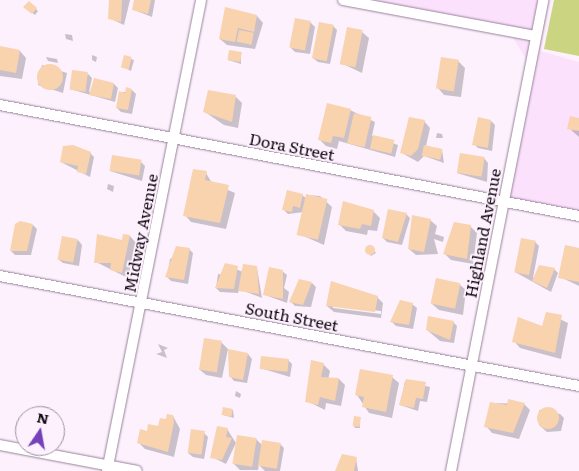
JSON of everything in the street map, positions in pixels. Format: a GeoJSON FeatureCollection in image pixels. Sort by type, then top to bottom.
{"type":"FeatureCollection","features":[{"type":"Feature","properties":{"kind":"street","name":"Midway Avenue"},"geometry":{"type":"LineString","coordinates":[[108,468],[201,0]]}},
{"type":"Feature","properties":{"kind":"street"},"geometry":{"type":"LineString","coordinates":[[344,0],[536,36]]}},
{"type":"Feature","properties":{"kind":"street","name":"Highland Avenue"},"geometry":{"type":"LineString","coordinates":[[451,471],[543,0]]}},
{"type":"Feature","properties":{"kind":"street","name":"Dora Street"},"geometry":{"type":"LineString","coordinates":[[0,105],[579,216]]}},
{"type":"Feature","properties":{"kind":"street","name":"South Street"},"geometry":{"type":"LineString","coordinates":[[0,276],[579,386]]}},
{"type":"Feature","properties":{"kind":"street"},"geometry":{"type":"LineString","coordinates":[[0,445],[108,468],[137,471]]}},
{"type":"Feature","properties":{"kind":"shaded area"},"geometry":{"type":"Polygon","coordinates":[[[346,0],[549,0],[540,51],[579,62],[579,219],[507,205],[533,70],[510,33],[346,0]]]}},
{"type":"Feature","properties":{"kind":"green space"},"geometry":{"type":"Polygon","coordinates":[[[554,0],[579,0],[579,56],[544,49],[554,0]]]}},
{"type":"Feature","properties":{"kind":"building"},"geometry":{"type":"Polygon","coordinates":[[[109,0],[122,0],[121,22],[108,19],[109,0]]]}},
{"type":"Feature","properties":{"kind":"building"},"geometry":{"type":"Polygon","coordinates":[[[134,0],[151,0],[148,14],[132,10],[134,0]]]}},
{"type":"Feature","properties":{"kind":"building"},"geometry":{"type":"Polygon","coordinates":[[[29,1],[37,8],[32,14],[23,7],[29,1]]]}},
{"type":"Feature","properties":{"kind":"building"},"geometry":{"type":"Polygon","coordinates":[[[225,7],[257,15],[254,32],[238,28],[235,42],[219,39],[225,7]]]}},
{"type":"Feature","properties":{"kind":"building"},"geometry":{"type":"Polygon","coordinates":[[[295,18],[311,21],[305,51],[289,47],[295,18]]]}},
{"type":"Feature","properties":{"kind":"building"},"geometry":{"type":"Polygon","coordinates":[[[319,22],[334,25],[327,61],[312,58],[319,22]]]}},
{"type":"Feature","properties":{"kind":"building"},"geometry":{"type":"Polygon","coordinates":[[[347,27],[363,30],[355,67],[340,64],[347,27]]]}},
{"type":"Feature","properties":{"kind":"building"},"geometry":{"type":"Polygon","coordinates":[[[239,30],[254,33],[251,45],[237,42],[239,30]]]}},
{"type":"Feature","properties":{"kind":"building"},"geometry":{"type":"Polygon","coordinates":[[[0,46],[20,50],[16,73],[0,70],[0,46]]]}},
{"type":"Feature","properties":{"kind":"building"},"geometry":{"type":"Polygon","coordinates":[[[229,50],[242,52],[240,62],[227,60],[229,50]]]}},
{"type":"Feature","properties":{"kind":"building"},"geometry":{"type":"Polygon","coordinates":[[[124,55],[132,57],[129,70],[121,68],[124,55]]]}},
{"type":"Feature","properties":{"kind":"building"},"geometry":{"type":"Polygon","coordinates":[[[441,57],[459,60],[454,91],[436,89],[441,57]]]}},
{"type":"Feature","properties":{"kind":"building"},"geometry":{"type":"Polygon","coordinates":[[[50,64],[59,68],[63,77],[59,86],[50,90],[41,86],[37,77],[41,68],[50,64]]]}},
{"type":"Feature","properties":{"kind":"building"},"geometry":{"type":"Polygon","coordinates":[[[72,70],[88,72],[85,92],[70,90],[72,70]]]}},
{"type":"Feature","properties":{"kind":"building"},"geometry":{"type":"Polygon","coordinates":[[[94,78],[114,83],[111,99],[89,95],[94,78]]]}},
{"type":"Feature","properties":{"kind":"building"},"geometry":{"type":"Polygon","coordinates":[[[126,87],[132,89],[128,110],[116,108],[119,91],[125,93],[126,87]]]}},
{"type":"Feature","properties":{"kind":"building"},"geometry":{"type":"Polygon","coordinates":[[[208,90],[236,95],[232,122],[203,112],[208,90]]]}},
{"type":"Feature","properties":{"kind":"building"},"geometry":{"type":"Polygon","coordinates":[[[327,103],[351,109],[344,138],[333,136],[331,143],[318,140],[327,103]]]}},
{"type":"Feature","properties":{"kind":"building"},"geometry":{"type":"Polygon","coordinates":[[[354,113],[372,117],[365,147],[347,143],[354,113]]]}},
{"type":"Feature","properties":{"kind":"building"},"geometry":{"type":"Polygon","coordinates":[[[570,116],[579,118],[579,131],[567,129],[570,116]]]}},
{"type":"Feature","properties":{"kind":"building"},"geometry":{"type":"Polygon","coordinates":[[[409,117],[425,120],[418,149],[411,156],[400,153],[409,117]]]}},
{"type":"Feature","properties":{"kind":"building"},"geometry":{"type":"Polygon","coordinates":[[[478,117],[491,120],[488,148],[472,145],[478,117]]]}},
{"type":"Feature","properties":{"kind":"building"},"geometry":{"type":"Polygon","coordinates":[[[373,135],[394,140],[391,154],[370,149],[373,135]]]}},
{"type":"Feature","properties":{"kind":"building"},"geometry":{"type":"Polygon","coordinates":[[[73,145],[91,152],[86,174],[77,172],[78,166],[60,162],[63,146],[73,145]]]}},
{"type":"Feature","properties":{"kind":"building"},"geometry":{"type":"Polygon","coordinates":[[[424,145],[443,149],[440,160],[422,156],[424,145]]]}},
{"type":"Feature","properties":{"kind":"building"},"geometry":{"type":"Polygon","coordinates":[[[460,153],[485,157],[482,177],[457,173],[460,153]]]}},
{"type":"Feature","properties":{"kind":"building"},"geometry":{"type":"Polygon","coordinates":[[[112,155],[142,160],[139,175],[109,171],[112,155]]]}},
{"type":"Feature","properties":{"kind":"building"},"geometry":{"type":"Polygon","coordinates":[[[193,169],[207,171],[205,180],[229,185],[220,223],[183,216],[193,169]]]}},
{"type":"Feature","properties":{"kind":"building"},"geometry":{"type":"Polygon","coordinates":[[[287,190],[303,194],[300,208],[293,206],[292,212],[282,210],[287,190]]]}},
{"type":"Feature","properties":{"kind":"building"},"geometry":{"type":"Polygon","coordinates":[[[306,194],[327,199],[318,240],[297,235],[306,194]]]}},
{"type":"Feature","properties":{"kind":"building"},"geometry":{"type":"Polygon","coordinates":[[[343,201],[374,210],[371,226],[362,224],[360,229],[338,225],[343,201]]]}},
{"type":"Feature","properties":{"kind":"building"},"geometry":{"type":"Polygon","coordinates":[[[388,209],[407,213],[398,242],[382,238],[388,209]]]}},
{"type":"Feature","properties":{"kind":"building"},"geometry":{"type":"Polygon","coordinates":[[[412,215],[431,219],[424,252],[408,249],[412,215]]]}},
{"type":"Feature","properties":{"kind":"building"},"geometry":{"type":"Polygon","coordinates":[[[20,221],[33,224],[27,251],[10,251],[15,224],[20,221]]]}},
{"type":"Feature","properties":{"kind":"building"},"geometry":{"type":"Polygon","coordinates":[[[454,222],[471,225],[467,259],[443,254],[454,222]]]}},
{"type":"Feature","properties":{"kind":"building"},"geometry":{"type":"Polygon","coordinates":[[[97,234],[122,240],[123,234],[130,235],[122,273],[110,270],[111,263],[94,263],[97,234]]]}},
{"type":"Feature","properties":{"kind":"building"},"geometry":{"type":"Polygon","coordinates":[[[62,236],[78,239],[73,263],[57,260],[62,236]]]}},
{"type":"Feature","properties":{"kind":"building"},"geometry":{"type":"Polygon","coordinates":[[[521,238],[536,241],[529,275],[514,272],[521,238]]]}},
{"type":"Feature","properties":{"kind":"building"},"geometry":{"type":"Polygon","coordinates":[[[370,245],[375,250],[370,255],[365,250],[370,245]]]}},
{"type":"Feature","properties":{"kind":"building"},"geometry":{"type":"Polygon","coordinates":[[[565,245],[579,248],[579,282],[558,278],[565,245]]]}},
{"type":"Feature","properties":{"kind":"building"},"geometry":{"type":"Polygon","coordinates":[[[176,246],[190,248],[184,280],[165,277],[176,246]]]}},
{"type":"Feature","properties":{"kind":"building"},"geometry":{"type":"Polygon","coordinates":[[[225,263],[238,266],[234,289],[215,288],[225,263]]]}},
{"type":"Feature","properties":{"kind":"building"},"geometry":{"type":"Polygon","coordinates":[[[243,264],[257,266],[259,294],[238,291],[243,264]]]}},
{"type":"Feature","properties":{"kind":"building"},"geometry":{"type":"Polygon","coordinates":[[[539,265],[555,268],[547,288],[532,281],[539,265]]]}},
{"type":"Feature","properties":{"kind":"building"},"geometry":{"type":"Polygon","coordinates":[[[269,267],[283,270],[283,299],[263,295],[269,267]]]}},
{"type":"Feature","properties":{"kind":"building"},"geometry":{"type":"Polygon","coordinates":[[[436,278],[460,283],[455,309],[431,303],[436,278]]]}},
{"type":"Feature","properties":{"kind":"building"},"geometry":{"type":"Polygon","coordinates":[[[299,279],[312,282],[303,305],[289,302],[299,279]]]}},
{"type":"Feature","properties":{"kind":"building"},"geometry":{"type":"Polygon","coordinates":[[[331,281],[378,296],[375,312],[326,306],[331,281]]]}},
{"type":"Feature","properties":{"kind":"building"},"geometry":{"type":"Polygon","coordinates":[[[400,300],[413,303],[409,325],[390,322],[400,300]]]}},
{"type":"Feature","properties":{"kind":"building"},"geometry":{"type":"Polygon","coordinates":[[[546,312],[562,315],[555,353],[512,342],[518,317],[542,326],[546,312]]]}},
{"type":"Feature","properties":{"kind":"building"},"geometry":{"type":"Polygon","coordinates":[[[428,316],[454,321],[450,340],[426,330],[428,316]]]}},
{"type":"Feature","properties":{"kind":"building"},"geometry":{"type":"Polygon","coordinates":[[[204,338],[222,341],[217,372],[199,370],[204,338]]]}},
{"type":"Feature","properties":{"kind":"building"},"geometry":{"type":"Polygon","coordinates":[[[228,349],[248,353],[243,380],[229,377],[228,349]]]}},
{"type":"Feature","properties":{"kind":"building"},"geometry":{"type":"Polygon","coordinates":[[[261,356],[289,359],[287,372],[260,369],[261,356]]]}},
{"type":"Feature","properties":{"kind":"building"},"geometry":{"type":"Polygon","coordinates":[[[311,360],[324,363],[321,377],[339,378],[335,401],[320,397],[318,405],[305,402],[311,360]]]}},
{"type":"Feature","properties":{"kind":"building"},"geometry":{"type":"Polygon","coordinates":[[[360,369],[393,375],[386,412],[362,407],[364,397],[355,395],[360,369]]]}},
{"type":"Feature","properties":{"kind":"building"},"geometry":{"type":"Polygon","coordinates":[[[406,379],[426,382],[423,399],[416,398],[414,408],[399,405],[406,379]]]}},
{"type":"Feature","properties":{"kind":"building"},"geometry":{"type":"Polygon","coordinates":[[[508,399],[525,403],[513,433],[484,427],[490,402],[507,405],[508,399]]]}},
{"type":"Feature","properties":{"kind":"building"},"geometry":{"type":"Polygon","coordinates":[[[223,407],[233,409],[231,417],[221,415],[223,407]]]}},
{"type":"Feature","properties":{"kind":"building"},"geometry":{"type":"Polygon","coordinates":[[[548,407],[556,410],[559,418],[556,426],[548,429],[540,426],[537,418],[540,410],[548,407]]]}},
{"type":"Feature","properties":{"kind":"building"},"geometry":{"type":"Polygon","coordinates":[[[167,414],[173,415],[174,422],[168,452],[137,443],[140,429],[147,431],[148,424],[158,426],[160,418],[166,419],[167,414]]]}},
{"type":"Feature","properties":{"kind":"building"},"geometry":{"type":"Polygon","coordinates":[[[354,416],[361,417],[360,427],[353,426],[354,416]]]}},
{"type":"Feature","properties":{"kind":"building"},"geometry":{"type":"Polygon","coordinates":[[[217,426],[228,428],[226,437],[232,438],[222,460],[210,458],[217,426]]]}},
{"type":"Feature","properties":{"kind":"building"},"geometry":{"type":"Polygon","coordinates":[[[191,429],[205,431],[202,455],[188,453],[191,429]]]}},
{"type":"Feature","properties":{"kind":"building"},"geometry":{"type":"Polygon","coordinates":[[[237,435],[257,438],[252,467],[232,464],[237,435]]]}},
{"type":"Feature","properties":{"kind":"building"},"geometry":{"type":"Polygon","coordinates":[[[262,440],[281,443],[277,469],[258,466],[262,440]]]}},
{"type":"Feature","properties":{"kind":"building"},"geometry":{"type":"Polygon","coordinates":[[[342,454],[357,457],[354,471],[335,471],[342,454]]]}}]}
